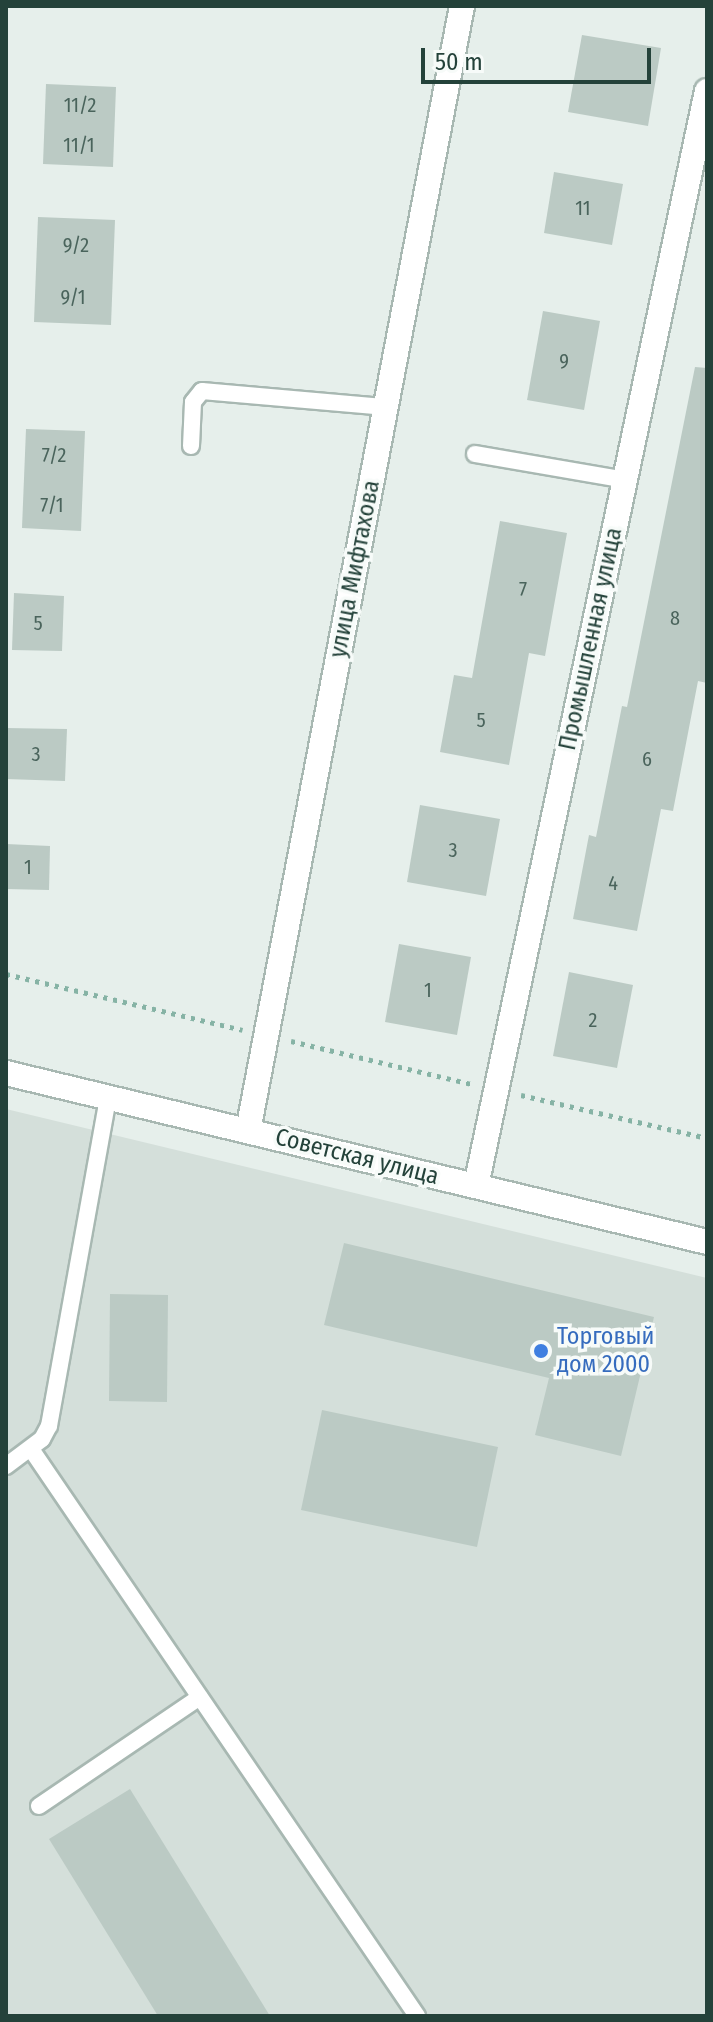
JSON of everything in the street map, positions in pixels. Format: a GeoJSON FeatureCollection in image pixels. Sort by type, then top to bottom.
{"type":"FeatureCollection","features":[{"type":"Feature","properties":{"kind":"street","name":"улица Мифтахова"},"geometry":{"type":"LineString","coordinates":[[248,1131],[462,6]]}},
{"type":"Feature","properties":{"kind":"street","name":"Промышленная улица"},"geometry":{"type":"LineString","coordinates":[[476,1186],[707,91]]}},
{"type":"Feature","properties":{"kind":"street","name":"Советская улица"},"geometry":{"type":"LineString","coordinates":[[6,1073],[707,1242]]}},
{"type":"Feature","properties":{"kind":"lane"},"geometry":{"type":"LineString","coordinates":[[191,446],[193,402],[202,391],[386,407]]}},
{"type":"Feature","properties":{"kind":"lane"},"geometry":{"type":"LineString","coordinates":[[475,454],[625,480]]}},
{"type":"Feature","properties":{"kind":"lane"},"geometry":{"type":"LineString","coordinates":[[6,1466],[42,1439],[53,1410],[108,1098]]}},
{"type":"Feature","properties":{"kind":"lane"},"geometry":{"type":"LineString","coordinates":[[31,1449],[417,2016]]}},
{"type":"Feature","properties":{"kind":"lane"},"geometry":{"type":"LineString","coordinates":[[39,1806],[200,1697]]}},
{"type":"Feature","properties":{"kind":"path"},"geometry":{"type":"LineString","coordinates":[[6,974],[707,1138]]}},
{"type":"Feature","properties":{"kind":"shaded area"},"geometry":{"type":"Polygon","coordinates":[[[6,1109],[707,1278],[707,2016],[6,2016],[6,1109]]]}},
{"type":"Feature","properties":{"kind":"building"},"geometry":{"type":"Polygon","coordinates":[[[582,35],[661,48],[648,126],[568,112],[582,35]]]}},
{"type":"Feature","properties":{"kind":"building"},"geometry":{"type":"Polygon","coordinates":[[[46,84],[116,87],[113,167],[43,164],[46,84]]]}},
{"type":"Feature","properties":{"kind":"building"},"geometry":{"type":"Polygon","coordinates":[[[554,172],[623,184],[612,245],[544,233],[554,172]]]}},
{"type":"Feature","properties":{"kind":"building"},"geometry":{"type":"Polygon","coordinates":[[[38,217],[115,220],[111,325],[34,322],[38,217]]]}},
{"type":"Feature","properties":{"kind":"building"},"geometry":{"type":"Polygon","coordinates":[[[543,311],[600,321],[584,410],[527,400],[543,311]]]}},
{"type":"Feature","properties":{"kind":"building"},"geometry":{"type":"Polygon","coordinates":[[[695,367],[707,368],[707,683],[698,681],[673,811],[661,809],[637,931],[573,919],[589,835],[596,837],[622,706],[627,707],[695,367]]]}},
{"type":"Feature","properties":{"kind":"building"},"geometry":{"type":"Polygon","coordinates":[[[26,429],[85,431],[81,531],[22,528],[26,429]]]}},
{"type":"Feature","properties":{"kind":"building"},"geometry":{"type":"Polygon","coordinates":[[[500,521],[567,533],[545,656],[529,653],[509,765],[440,752],[454,675],[472,678],[500,521]]]}},
{"type":"Feature","properties":{"kind":"building"},"geometry":{"type":"Polygon","coordinates":[[[14,593],[64,596],[62,651],[12,650],[14,593]]]}},
{"type":"Feature","properties":{"kind":"building"},"geometry":{"type":"Polygon","coordinates":[[[6,728],[67,729],[65,781],[6,779],[6,728]]]}},
{"type":"Feature","properties":{"kind":"building"},"geometry":{"type":"Polygon","coordinates":[[[420,805],[500,819],[486,896],[407,882],[420,805]]]}},
{"type":"Feature","properties":{"kind":"building"},"geometry":{"type":"Polygon","coordinates":[[[6,844],[50,846],[49,890],[6,889],[6,844]]]}},
{"type":"Feature","properties":{"kind":"building"},"geometry":{"type":"Polygon","coordinates":[[[399,944],[471,957],[457,1035],[385,1022],[399,944]]]}},
{"type":"Feature","properties":{"kind":"building"},"geometry":{"type":"Polygon","coordinates":[[[569,972],[633,985],[617,1068],[553,1056],[569,972]]]}},
{"type":"Feature","properties":{"kind":"building","name":"Торговый дом 2000"},"geometry":{"type":"Polygon","coordinates":[[[344,1243],[654,1317],[621,1456],[535,1435],[549,1378],[324,1325],[344,1243]]]}},
{"type":"Feature","properties":{"kind":"building"},"geometry":{"type":"Polygon","coordinates":[[[110,1294],[168,1295],[167,1402],[109,1401],[110,1294]]]}},
{"type":"Feature","properties":{"kind":"building"},"geometry":{"type":"Polygon","coordinates":[[[322,1410],[498,1447],[477,1547],[301,1510],[322,1410]]]}},
{"type":"Feature","properties":{"kind":"building"},"geometry":{"type":"Polygon","coordinates":[[[130,1789],[270,2016],[158,2016],[49,1839],[130,1789]]]}},
{"type":"Feature","properties":{"kind":"place","name":"Торговый дом 2000"},"geometry":{"type":"Point","coordinates":[541,1351]}}]}
